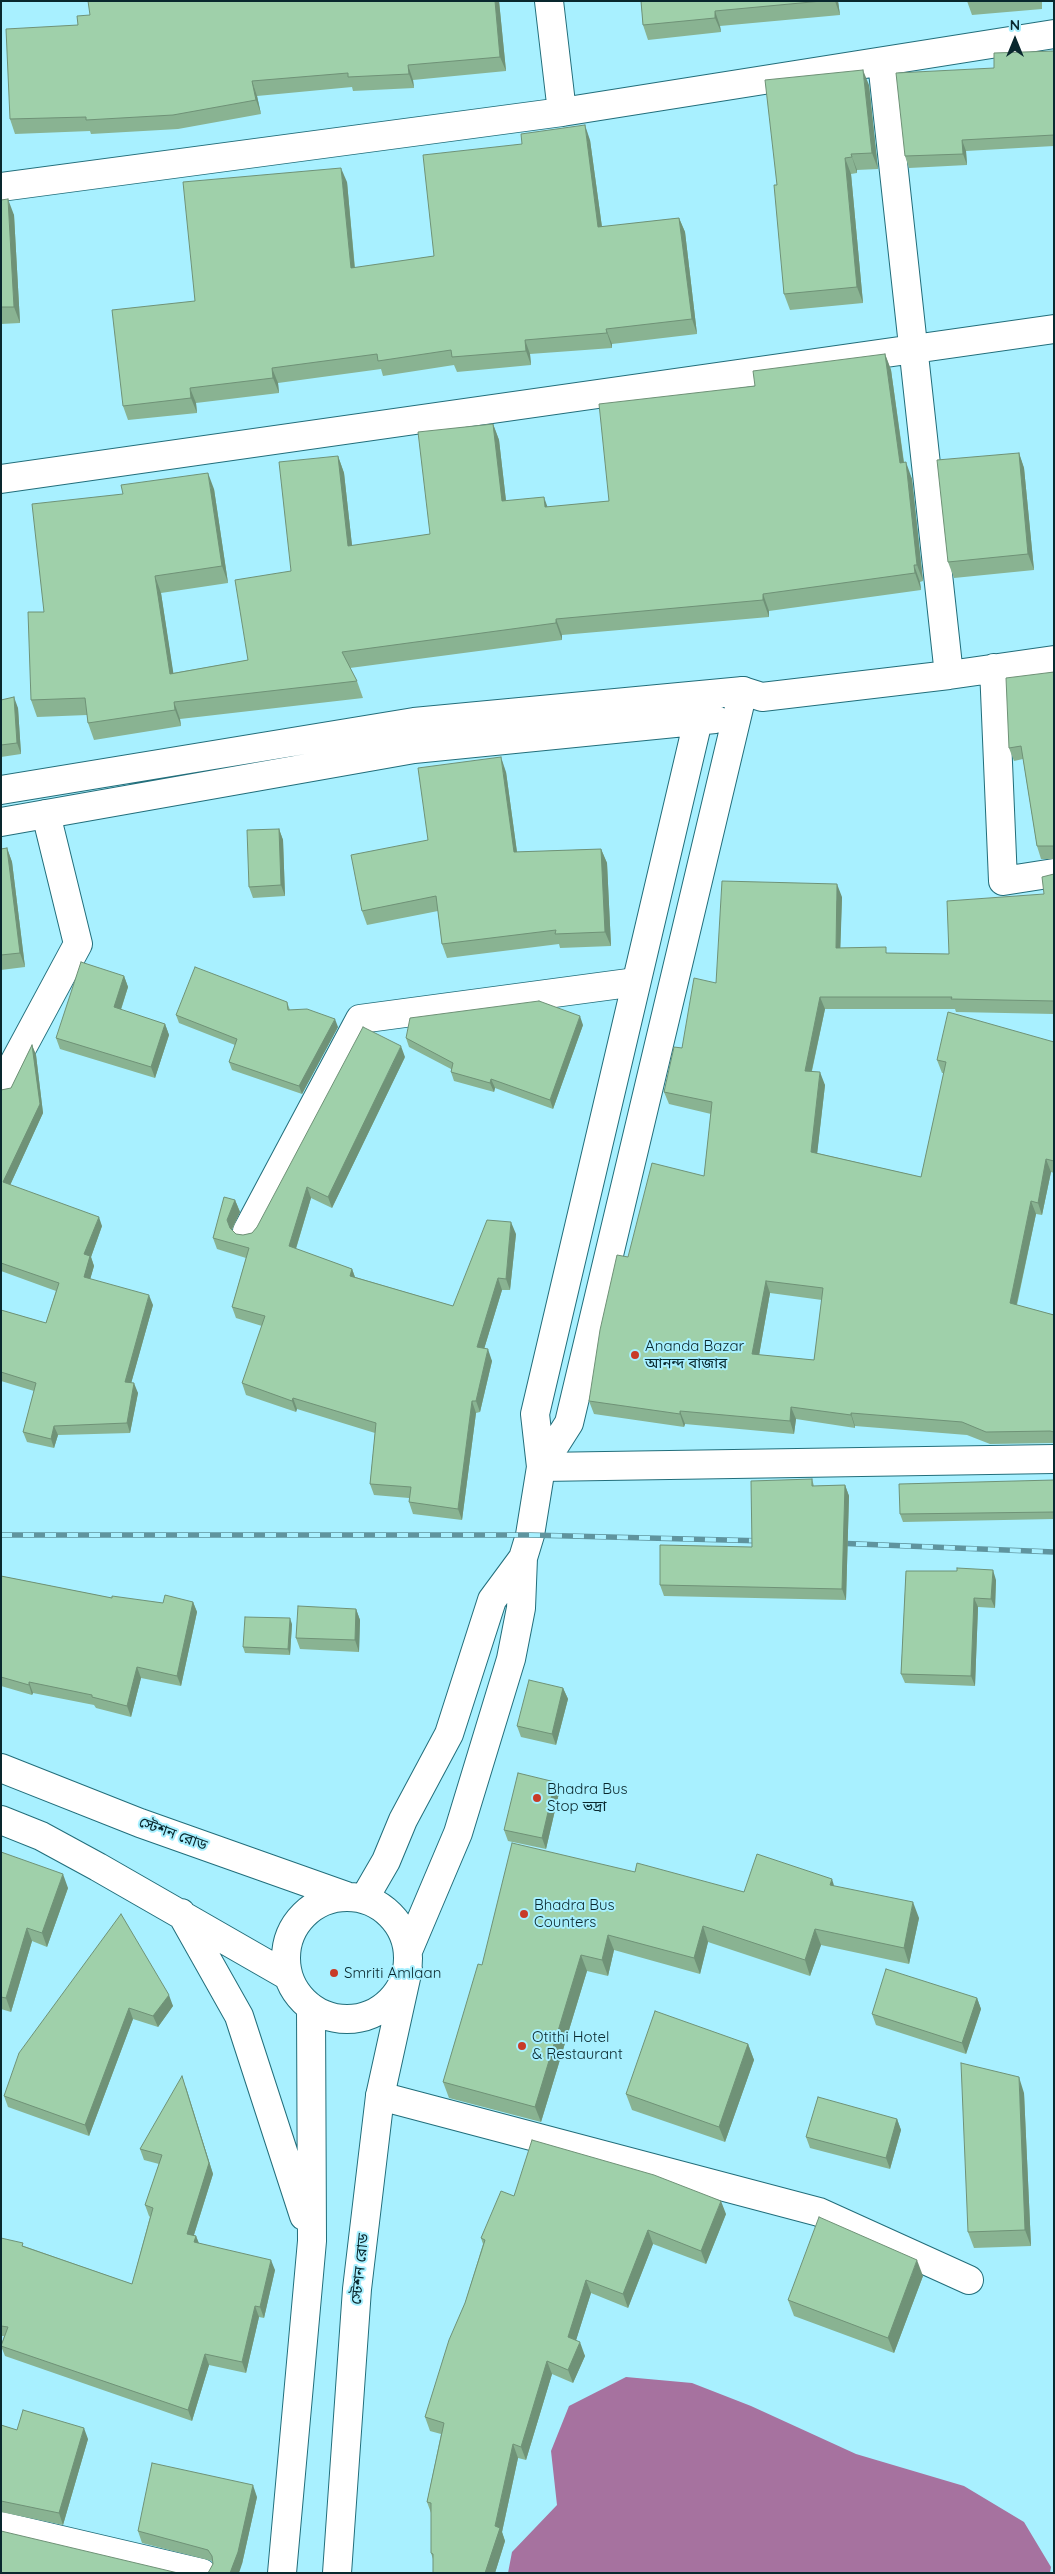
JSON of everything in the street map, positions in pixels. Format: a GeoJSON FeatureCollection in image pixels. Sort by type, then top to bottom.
{"type":"FeatureCollection","features":[{"type":"Feature","properties":{"kind":"main road"},"geometry":{"type":"LineString","coordinates":[[549,1],[562,112]]}},
{"type":"Feature","properties":{"kind":"main road"},"geometry":{"type":"LineString","coordinates":[[1,187],[562,112],[1054,34]]}},
{"type":"Feature","properties":{"kind":"main road"},"geometry":{"type":"LineString","coordinates":[[882,62],[949,675]]}},
{"type":"Feature","properties":{"kind":"main road"},"geometry":{"type":"LineString","coordinates":[[1,479],[1054,329]]}},
{"type":"Feature","properties":{"kind":"main road"},"geometry":{"type":"LineString","coordinates":[[1,822],[414,749],[1054,660]]}},
{"type":"Feature","properties":{"kind":"main road"},"geometry":{"type":"LineString","coordinates":[[994,668],[1003,881],[1054,873]]}},
{"type":"Feature","properties":{"kind":"main road"},"geometry":{"type":"LineString","coordinates":[[541,1467],[569,1424],[747,702]]}},
{"type":"Feature","properties":{"kind":"main road"},"geometry":{"type":"LineString","coordinates":[[1,790],[414,722],[701,708]]}},
{"type":"Feature","properties":{"kind":"main road"},"geometry":{"type":"LineString","coordinates":[[408,1960],[406,1938],[394,1918],[382,1906],[355,1897],[328,1900],[310,1909],[293,1928],[286,1946],[288,1976],[293,1988],[310,2008],[329,2017],[347,2019],[369,2016],[388,2004],[400,1989],[408,1960],[458,1833],[511,1660],[521,1608],[523,1558],[530,1535],[541,1467],[535,1414],[701,708]]}},
{"type":"Feature","properties":{"kind":"main road"},"geometry":{"type":"LineString","coordinates":[[1,1087],[78,944],[46,814]]}},
{"type":"Feature","properties":{"kind":"main road"},"geometry":{"type":"LineString","coordinates":[[247,1231],[360,1019],[636,982]]}},
{"type":"Feature","properties":{"kind":"main road"},"geometry":{"type":"LineString","coordinates":[[541,1467],[1054,1459]]}},
{"type":"Feature","properties":{"kind":"main road"},"geometry":{"type":"LineString","coordinates":[[355,1897],[386,1861],[403,1820],[449,1734],[492,1600],[523,1558]]}},
{"type":"Feature","properties":{"kind":"main road","name":"স্টেশন রোড"},"geometry":{"type":"LineString","coordinates":[[1,1768],[140,1823],[355,1897]]}},
{"type":"Feature","properties":{"kind":"main road"},"geometry":{"type":"LineString","coordinates":[[1,1820],[41,1836],[181,1913],[288,1976]]}},
{"type":"Feature","properties":{"kind":"main road"},"geometry":{"type":"LineString","coordinates":[[181,1913],[238,2016],[312,2241]]}},
{"type":"Feature","properties":{"kind":"main road","name":"স্টেশন রোড"},"geometry":{"type":"LineString","coordinates":[[337,2573],[357,2289],[380,2096],[408,1960]]}},
{"type":"Feature","properties":{"kind":"main road"},"geometry":{"type":"LineString","coordinates":[[282,2573],[312,2241],[310,2008]]}},
{"type":"Feature","properties":{"kind":"main road"},"geometry":{"type":"LineString","coordinates":[[380,2096],[819,2212],[968,2280]]}},
{"type":"Feature","properties":{"kind":"main road"},"geometry":{"type":"LineString","coordinates":[[1,2526],[202,2573]]}},
{"type":"Feature","properties":{"kind":"shaded area"},"geometry":{"type":"Polygon","coordinates":[[[626,2377],[692,2383],[751,2406],[856,2454],[964,2486],[1024,2522],[1051,2567],[1050,2573],[508,2573],[512,2552],[557,2505],[551,2451],[569,2406],[626,2377]]]}},
{"type":"Feature","properties":{"kind":"building"},"geometry":{"type":"Polygon","coordinates":[[[88,1],[495,1],[500,57],[408,65],[409,74],[348,77],[348,73],[252,81],[256,100],[173,115],[86,120],[86,117],[10,119],[6,29],[78,25],[77,16],[90,15],[88,1]]]}},
{"type":"Feature","properties":{"kind":"building"},"geometry":{"type":"Polygon","coordinates":[[[641,1],[822,1],[715,11],[715,18],[643,25],[641,1]]]}},
{"type":"Feature","properties":{"kind":"building"},"geometry":{"type":"Polygon","coordinates":[[[1054,51],[1054,135],[962,140],[963,154],[905,156],[896,73],[994,68],[994,53],[1054,51]]]}},
{"type":"Feature","properties":{"kind":"building"},"geometry":{"type":"Polygon","coordinates":[[[863,70],[872,153],[851,154],[852,157],[845,158],[857,287],[784,294],[774,185],[777,185],[765,80],[863,70]]]}},
{"type":"Feature","properties":{"kind":"building"},"geometry":{"type":"Polygon","coordinates":[[[585,125],[598,227],[679,218],[692,319],[606,329],[607,333],[525,340],[526,351],[452,357],[451,350],[378,361],[377,354],[272,368],[273,378],[190,388],[191,398],[123,406],[112,310],[195,301],[183,182],[341,168],[351,268],[434,256],[423,155],[522,144],[521,134],[585,125]]]}},
{"type":"Feature","properties":{"kind":"building"},"geometry":{"type":"Polygon","coordinates":[[[8,199],[14,307],[1,307],[1,200],[8,199]]]}},
{"type":"Feature","properties":{"kind":"building"},"geometry":{"type":"Polygon","coordinates":[[[885,354],[900,463],[906,462],[917,565],[914,565],[915,573],[763,594],[763,600],[556,619],[556,623],[342,652],[357,681],[174,702],[175,710],[88,723],[85,698],[31,700],[28,612],[44,612],[32,504],[123,494],[121,485],[208,473],[222,566],[155,576],[170,674],[248,660],[235,580],[291,571],[279,462],[338,456],[348,546],[430,534],[418,432],[493,424],[502,501],[544,497],[545,507],[609,501],[599,404],[755,386],[753,371],[885,354]]]}},
{"type":"Feature","properties":{"kind":"building"},"geometry":{"type":"Polygon","coordinates":[[[1019,453],[1028,554],[948,562],[937,460],[1019,453]]]}},
{"type":"Feature","properties":{"kind":"building"},"geometry":{"type":"Polygon","coordinates":[[[1054,672],[1054,846],[1037,846],[1021,746],[1009,748],[1006,678],[1054,672]]]}},
{"type":"Feature","properties":{"kind":"building"},"geometry":{"type":"Polygon","coordinates":[[[14,697],[17,743],[1,745],[1,700],[14,697]]]}},
{"type":"Feature","properties":{"kind":"building"},"geometry":{"type":"Polygon","coordinates":[[[501,757],[514,852],[601,849],[605,932],[555,934],[556,930],[442,944],[436,896],[362,911],[351,855],[428,840],[418,768],[501,757]]]}},
{"type":"Feature","properties":{"kind":"building"},"geometry":{"type":"Polygon","coordinates":[[[279,829],[281,885],[249,887],[247,830],[279,829]]]}},
{"type":"Feature","properties":{"kind":"building"},"geometry":{"type":"Polygon","coordinates":[[[7,848],[20,953],[1,955],[1,849],[7,848]]]}},
{"type":"Feature","properties":{"kind":"building"},"geometry":{"type":"Polygon","coordinates":[[[1054,874],[1054,1001],[951,999],[952,997],[820,997],[805,1071],[820,1072],[811,1152],[921,1177],[946,1062],[937,1060],[948,1012],[1054,1042],[1054,1161],[1046,1159],[1038,1203],[1031,1201],[1010,1303],[1054,1315],[1054,1432],[986,1432],[962,1422],[851,1413],[851,1415],[791,1407],[790,1421],[680,1411],[680,1414],[589,1401],[600,1330],[617,1255],[628,1257],[652,1163],[704,1176],[712,1102],[664,1092],[674,1047],[682,1048],[694,978],[716,983],[722,881],[837,884],[836,948],[886,947],[886,953],[949,954],[947,901],[1044,894],[1042,877],[1054,874]],[[766,1281],[752,1354],[814,1360],[823,1288],[766,1281]]]}},
{"type":"Feature","properties":{"kind":"building"},"geometry":{"type":"Polygon","coordinates":[[[81,962],[124,976],[114,1007],[165,1024],[151,1067],[56,1038],[81,962]]]}},
{"type":"Feature","properties":{"kind":"building"},"geometry":{"type":"Polygon","coordinates":[[[195,967],[287,1002],[288,1010],[307,1009],[335,1019],[299,1086],[229,1062],[237,1039],[176,1015],[195,967]]]}},
{"type":"Feature","properties":{"kind":"building"},"geometry":{"type":"Polygon","coordinates":[[[539,1001],[580,1016],[550,1100],[491,1079],[490,1083],[451,1072],[453,1063],[406,1038],[410,1018],[539,1001]]]}},
{"type":"Feature","properties":{"kind":"building"},"geometry":{"type":"Polygon","coordinates":[[[363,1027],[401,1046],[328,1197],[307,1187],[289,1246],[352,1269],[350,1276],[453,1306],[487,1220],[511,1222],[506,1279],[498,1278],[477,1347],[488,1349],[476,1401],[472,1401],[458,1509],[409,1502],[411,1487],[370,1484],[376,1423],[293,1398],[292,1401],[242,1383],[265,1316],[232,1307],[249,1248],[213,1238],[224,1197],[235,1200],[227,1220],[230,1228],[236,1234],[252,1233],[257,1227],[363,1027]]]}},
{"type":"Feature","properties":{"kind":"building"},"geometry":{"type":"Polygon","coordinates":[[[32,1045],[40,1104],[3,1182],[99,1217],[84,1254],[90,1256],[84,1277],[149,1295],[125,1382],[134,1383],[127,1423],[54,1426],[51,1439],[23,1432],[36,1383],[1,1372],[1,1310],[46,1323],[59,1283],[1,1263],[1,1090],[11,1088],[32,1045]]]}},
{"type":"Feature","properties":{"kind":"building"},"geometry":{"type":"Polygon","coordinates":[[[812,1479],[812,1486],[845,1485],[842,1589],[660,1585],[660,1545],[752,1547],[751,1481],[812,1479]]]}},
{"type":"Feature","properties":{"kind":"building"},"geometry":{"type":"Polygon","coordinates":[[[1054,1480],[1054,1512],[900,1514],[899,1484],[1054,1480]]]}},
{"type":"Feature","properties":{"kind":"building"},"geometry":{"type":"Polygon","coordinates":[[[957,1568],[993,1570],[991,1599],[974,1598],[971,1676],[901,1674],[906,1571],[957,1571],[957,1568]]]}},
{"type":"Feature","properties":{"kind":"building"},"geometry":{"type":"Polygon","coordinates":[[[1,1576],[112,1598],[112,1596],[163,1603],[165,1595],[193,1602],[177,1676],[137,1667],[127,1706],[92,1697],[92,1695],[29,1682],[29,1685],[1,1677],[1,1576]]]}},
{"type":"Feature","properties":{"kind":"building"},"geometry":{"type":"Polygon","coordinates":[[[298,1606],[356,1609],[355,1640],[296,1638],[298,1606]]]}},
{"type":"Feature","properties":{"kind":"building"},"geometry":{"type":"Polygon","coordinates":[[[245,1617],[290,1618],[288,1649],[243,1647],[245,1617]]]}},
{"type":"Feature","properties":{"kind":"building"},"geometry":{"type":"Polygon","coordinates":[[[529,1680],[563,1688],[552,1734],[517,1726],[529,1680]]]}},
{"type":"Feature","properties":{"kind":"building"},"geometry":{"type":"Polygon","coordinates":[[[518,1773],[555,1782],[542,1838],[504,1830],[518,1773]]]}},
{"type":"Feature","properties":{"kind":"building"},"geometry":{"type":"Polygon","coordinates":[[[512,1843],[635,1872],[637,1863],[744,1892],[757,1854],[832,1879],[830,1885],[913,1902],[904,1948],[815,1929],[805,1960],[703,1926],[694,1958],[608,1935],[602,1960],[581,1955],[535,2107],[443,2082],[478,1964],[482,1965],[512,1843]]]}},
{"type":"Feature","properties":{"kind":"building"},"geometry":{"type":"Polygon","coordinates":[[[1,1852],[63,1874],[42,1933],[27,1928],[6,1998],[1,1997],[1,1852]]]}},
{"type":"Feature","properties":{"kind":"building"},"geometry":{"type":"Polygon","coordinates":[[[121,1914],[169,1995],[153,2016],[129,2008],[85,2125],[4,2096],[19,2053],[121,1914]]]}},
{"type":"Feature","properties":{"kind":"building"},"geometry":{"type":"Polygon","coordinates":[[[886,1969],[977,1998],[962,2043],[872,2014],[886,1969]]]}},
{"type":"Feature","properties":{"kind":"building"},"geometry":{"type":"Polygon","coordinates":[[[655,2011],[748,2044],[719,2127],[626,2094],[655,2011]]]}},
{"type":"Feature","properties":{"kind":"building"},"geometry":{"type":"Polygon","coordinates":[[[961,2063],[1019,2077],[1025,2230],[968,2232],[961,2063]]]}},
{"type":"Feature","properties":{"kind":"building"},"geometry":{"type":"Polygon","coordinates":[[[182,2076],[209,2163],[187,2234],[196,2236],[194,2242],[271,2260],[260,2307],[255,2306],[242,2362],[205,2354],[188,2410],[1,2346],[8,2327],[1,2326],[1,2238],[23,2243],[22,2246],[132,2284],[153,2208],[145,2205],[162,2155],[140,2149],[182,2076]]]}},
{"type":"Feature","properties":{"kind":"building"},"geometry":{"type":"Polygon","coordinates":[[[818,2097],[897,2119],[886,2158],[806,2137],[818,2097]]]}},
{"type":"Feature","properties":{"kind":"building"},"geometry":{"type":"Polygon","coordinates":[[[532,2140],[654,2175],[721,2201],[701,2251],[648,2230],[623,2294],[586,2280],[568,2337],[580,2342],[568,2370],[547,2361],[521,2447],[513,2444],[495,2526],[500,2528],[485,2573],[433,2573],[431,2503],[427,2502],[444,2423],[425,2417],[449,2340],[465,2303],[485,2240],[481,2238],[501,2191],[514,2196],[532,2140]]]}},
{"type":"Feature","properties":{"kind":"building"},"geometry":{"type":"Polygon","coordinates":[[[819,2217],[917,2260],[888,2338],[788,2300],[819,2217]]]}},
{"type":"Feature","properties":{"kind":"building"},"geometry":{"type":"Polygon","coordinates":[[[23,2410],[84,2428],[59,2513],[1,2501],[1,2425],[17,2430],[23,2410]]]}},
{"type":"Feature","properties":{"kind":"building"},"geometry":{"type":"Polygon","coordinates":[[[152,2463],[253,2485],[238,2552],[230,2573],[208,2573],[213,2564],[212,2556],[208,2550],[138,2531],[152,2463]]]}},
{"type":"Feature","properties":{"kind":"building"},"geometry":{"type":"Polygon","coordinates":[[[1,2531],[178,2573],[1,2573],[1,2531]]]}},
{"type":"Feature","properties":{"kind":"railway"},"geometry":{"type":"LineString","coordinates":[[1,1535],[530,1535],[766,1541]]}},
{"type":"Feature","properties":{"kind":"railway"},"geometry":{"type":"LineString","coordinates":[[834,1543],[1054,1552]]}},
{"type":"Feature","properties":{"kind":"place","name":"Ananda Bazar আনন্দ বাজার"},"geometry":{"type":"Point","coordinates":[635,1355]}},
{"type":"Feature","properties":{"kind":"place","name":"Bhadra Bus Stop ভদ্রা"},"geometry":{"type":"Point","coordinates":[537,1798]}},
{"type":"Feature","properties":{"kind":"place","name":"Bhadra Bus Counters"},"geometry":{"type":"Point","coordinates":[524,1914]}},
{"type":"Feature","properties":{"kind":"place","name":"Smriti Amlaan"},"geometry":{"type":"Point","coordinates":[334,1973]}},
{"type":"Feature","properties":{"kind":"place","name":"Otithi Hotel & Restaurant"},"geometry":{"type":"Point","coordinates":[522,2046]}}]}
